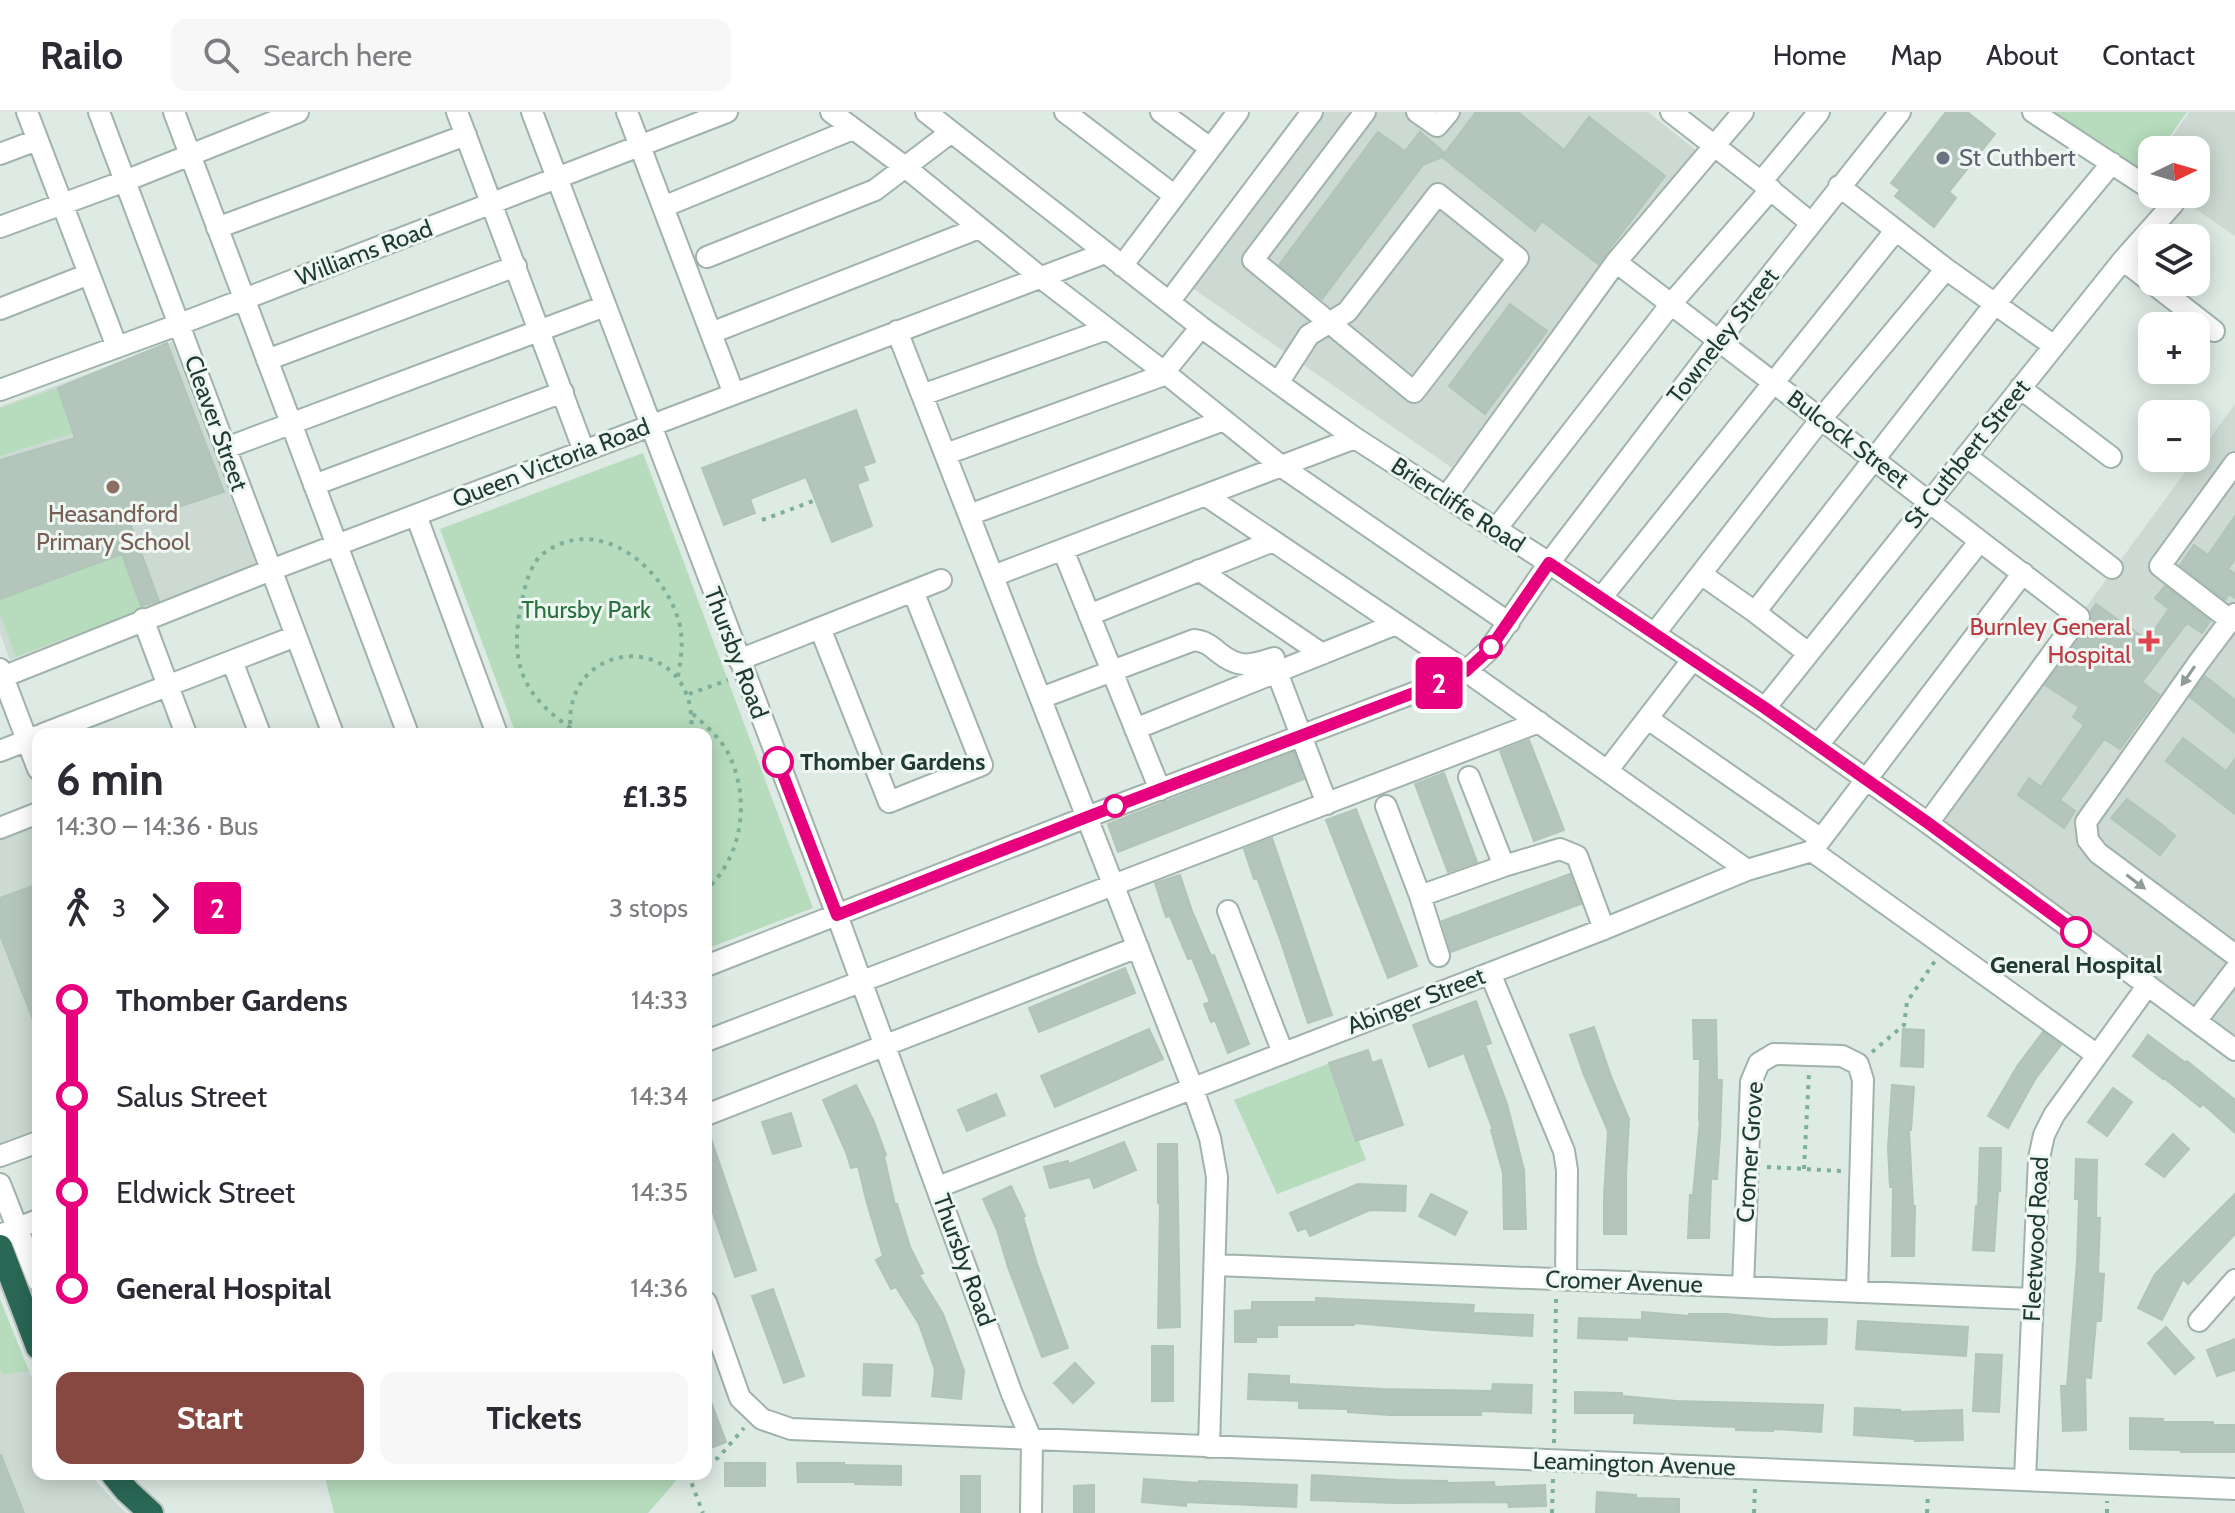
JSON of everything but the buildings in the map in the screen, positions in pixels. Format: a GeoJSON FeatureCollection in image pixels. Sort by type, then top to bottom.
{"type":"FeatureCollection","features":[{"type":"Feature","properties":{"kind":"highway"},"geometry":{"type":"LineString","coordinates":[[0,1247],[32,1331]]}},
{"type":"Feature","properties":{"kind":"highway"},"geometry":{"type":"LineString","coordinates":[[118,1480],[151,1513]]}},
{"type":"Feature","properties":{"kind":"street"},"geometry":{"type":"LineString","coordinates":[[27,112],[117,347]]}},
{"type":"Feature","properties":{"kind":"street","name":"Cleaver Street"},"geometry":{"type":"LineString","coordinates":[[99,112],[331,728]]}},
{"type":"Feature","properties":{"kind":"street"},"geometry":{"type":"LineString","coordinates":[[174,112],[406,728]]}},
{"type":"Feature","properties":{"kind":"street"},"geometry":{"type":"LineString","coordinates":[[0,227],[298,112]]}},
{"type":"Feature","properties":{"kind":"street"},"geometry":{"type":"LineString","coordinates":[[457,112],[584,451]]}},
{"type":"Feature","properties":{"kind":"street","name":"Thursby Road"},"geometry":{"type":"LineString","coordinates":[[532,112],[837,915],[1012,1394],[1032,1441],[1031,1513]]}},
{"type":"Feature","properties":{"kind":"street"},"geometry":{"type":"LineString","coordinates":[[627,112],[734,394]]}},
{"type":"Feature","properties":{"kind":"street","name":"Williams Road"},"geometry":{"type":"LineString","coordinates":[[0,390],[180,324],[727,112]]}},
{"type":"Feature","properties":{"kind":"street"},"geometry":{"type":"LineString","coordinates":[[831,112],[905,167],[1281,466],[1509,623]]}},
{"type":"Feature","properties":{"kind":"street","name":"Briercliffe Road"},"geometry":{"type":"LineString","coordinates":[[926,112],[1201,327],[1278,383],[1355,438],[1765,708],[1928,823],[2235,1050]]}},
{"type":"Feature","properties":{"kind":"street"},"geometry":{"type":"LineString","coordinates":[[1065,112],[1175,196]]}},
{"type":"Feature","properties":{"kind":"street"},"geometry":{"type":"LineString","coordinates":[[1161,112],[1210,148]]}},
{"type":"Feature","properties":{"kind":"street"},"geometry":{"type":"LineString","coordinates":[[1122,266],[1238,112]]}},
{"type":"Feature","properties":{"kind":"street"},"geometry":{"type":"LineString","coordinates":[[1169,302],[1312,112]]}},
{"type":"Feature","properties":{"kind":"street"},"geometry":{"type":"LineString","coordinates":[[1278,383],[1309,335],[1330,323],[1347,312],[1438,194],[1518,258],[1414,392],[1330,323],[1253,260],[1365,112]]}},
{"type":"Feature","properties":{"kind":"street"},"geometry":{"type":"LineString","coordinates":[[1417,112],[1437,126],[1449,112]]}},
{"type":"Feature","properties":{"kind":"street"},"geometry":{"type":"LineString","coordinates":[[1671,112],[1811,223]]}},
{"type":"Feature","properties":{"kind":"street"},"geometry":{"type":"LineString","coordinates":[[1446,497],[1616,262],[1743,112]]}},
{"type":"Feature","properties":{"kind":"street"},"geometry":{"type":"LineString","coordinates":[[1496,529],[1766,185],[1819,112]]}},
{"type":"Feature","properties":{"kind":"street","name":"Towneley Street"},"geometry":{"type":"LineString","coordinates":[[1466,671],[1489,650],[1549,563],[1719,340],[1900,112]]}},
{"type":"Feature","properties":{"kind":"street"},"geometry":{"type":"LineString","coordinates":[[2033,112],[2138,181]]}},
{"type":"Feature","properties":{"kind":"street"},"geometry":{"type":"LineString","coordinates":[[663,207],[853,129]]}},
{"type":"Feature","properties":{"kind":"street"},"geometry":{"type":"LineString","coordinates":[[707,257],[875,190],[950,133]]}},
{"type":"Feature","properties":{"kind":"street"},"geometry":{"type":"LineString","coordinates":[[217,228],[466,135]]}},
{"type":"Feature","properties":{"kind":"street"},"geometry":{"type":"LineString","coordinates":[[0,154],[37,140]]}},
{"type":"Feature","properties":{"kind":"street"},"geometry":{"type":"LineString","coordinates":[[1755,612],[1995,304],[2112,163]]}},
{"type":"Feature","properties":{"kind":"street"},"geometry":{"type":"LineString","coordinates":[[1839,186],[1946,269],[2054,346]]}},
{"type":"Feature","properties":{"kind":"street","name":"St Cuthbert Street"},"geometry":{"type":"LineString","coordinates":[[1765,708],[2123,260],[2160,208]]}},
{"type":"Feature","properties":{"kind":"street"},"geometry":{"type":"LineString","coordinates":[[711,333],[979,228]]}},
{"type":"Feature","properties":{"kind":"street"},"geometry":{"type":"LineString","coordinates":[[1601,598],[1896,230]]}},
{"type":"Feature","properties":{"kind":"street","name":"Queen Victoria Road"},"geometry":{"type":"LineString","coordinates":[[1,674],[1105,253]]}},
{"type":"Feature","properties":{"kind":"street"},"geometry":{"type":"LineString","coordinates":[[2123,260],[2214,331]]}},
{"type":"Feature","properties":{"kind":"street","name":"Bulcock Street"},"geometry":{"type":"LineString","coordinates":[[1616,262],[2079,617],[1928,823]]}},
{"type":"Feature","properties":{"kind":"street"},"geometry":{"type":"LineString","coordinates":[[267,360],[516,266]]}},
{"type":"Feature","properties":{"kind":"street"},"geometry":{"type":"LineString","coordinates":[[1655,633],[1821,419],[1946,269]]}},
{"type":"Feature","properties":{"kind":"street"},"geometry":{"type":"LineString","coordinates":[[0,309],[89,274]]}},
{"type":"Feature","properties":{"kind":"street"},"geometry":{"type":"LineString","coordinates":[[226,448],[605,306]]}},
{"type":"Feature","properties":{"kind":"street"},"geometry":{"type":"LineString","coordinates":[[946,454],[1161,376],[1201,327]]}},
{"type":"Feature","properties":{"kind":"street"},"geometry":{"type":"LineString","coordinates":[[922,395],[1107,329]]}},
{"type":"Feature","properties":{"kind":"street"},"geometry":{"type":"LineString","coordinates":[[897,331],[1210,1138],[1217,1177],[1209,1447]]}},
{"type":"Feature","properties":{"kind":"street"},"geometry":{"type":"LineString","coordinates":[[2020,388],[2111,457]]}},
{"type":"Feature","properties":{"kind":"street"},"geometry":{"type":"LineString","coordinates":[[314,485],[563,392]]}},
{"type":"Feature","properties":{"kind":"street"},"geometry":{"type":"LineString","coordinates":[[969,515],[1224,420]]}},
{"type":"Feature","properties":{"kind":"street"},"geometry":{"type":"LineString","coordinates":[[993,576],[1355,438]]}},
{"type":"Feature","properties":{"kind":"street"},"geometry":{"type":"LineString","coordinates":[[1966,456],[2112,568]]}},
{"type":"Feature","properties":{"kind":"street"},"geometry":{"type":"LineString","coordinates":[[2235,463],[2160,566],[2233,617],[2086,822],[2088,840],[2098,853],[2235,955]]}},
{"type":"Feature","properties":{"kind":"street"},"geometry":{"type":"LineString","coordinates":[[1205,495],[1466,671],[1747,870]]}},
{"type":"Feature","properties":{"kind":"street"},"geometry":{"type":"LineString","coordinates":[[416,515],[495,728]]}},
{"type":"Feature","properties":{"kind":"street"},"geometry":{"type":"LineString","coordinates":[[1089,615],[1273,541]]}},
{"type":"Feature","properties":{"kind":"street"},"geometry":{"type":"LineString","coordinates":[[1818,745],[1980,541]]}},
{"type":"Feature","properties":{"kind":"street"},"geometry":{"type":"LineString","coordinates":[[1063,550],[1160,790]]}},
{"type":"Feature","properties":{"kind":"street"},"geometry":{"type":"LineString","coordinates":[[1199,570],[1322,654]]}},
{"type":"Feature","properties":{"kind":"street"},"geometry":{"type":"LineString","coordinates":[[1816,845],[2023,573]]}},
{"type":"Feature","properties":{"kind":"street"},"geometry":{"type":"LineString","coordinates":[[1701,574],[1808,653]]}},
{"type":"Feature","properties":{"kind":"street"},"geometry":{"type":"LineString","coordinates":[[742,667],[820,628],[941,580]]}},
{"type":"Feature","properties":{"kind":"street"},"geometry":{"type":"LineString","coordinates":[[820,628],[889,802],[955,776],[982,765],[913,591]]}},
{"type":"Feature","properties":{"kind":"street"},"geometry":{"type":"LineString","coordinates":[[143,619],[184,728]]}},
{"type":"Feature","properties":{"kind":"street"},"geometry":{"type":"LineString","coordinates":[[1135,729],[1275,665],[1322,654],[1396,624]]}},
{"type":"Feature","properties":{"kind":"street"},"geometry":{"type":"LineString","coordinates":[[59,728],[296,636]]}},
{"type":"Feature","properties":{"kind":"street"},"geometry":{"type":"LineString","coordinates":[[1041,698],[1194,640],[1208,644],[1231,662],[1275,665]]}},
{"type":"Feature","properties":{"kind":"street"},"geometry":{"type":"LineString","coordinates":[[1607,771],[1693,659]]}},
{"type":"Feature","properties":{"kind":"street"},"geometry":{"type":"LineString","coordinates":[[232,661],[258,728]]}},
{"type":"Feature","properties":{"kind":"street"},"geometry":{"type":"LineString","coordinates":[[1275,665],[1327,804]]}},
{"type":"Feature","properties":{"kind":"street"},"geometry":{"type":"LineString","coordinates":[[712,964],[1466,671]]}},
{"type":"Feature","properties":{"kind":"street"},"geometry":{"type":"LineString","coordinates":[[1,674],[32,730]]}},
{"type":"Feature","properties":{"kind":"street"},"geometry":{"type":"LineString","coordinates":[[1648,719],[1946,946],[2097,1055]]}},
{"type":"Feature","properties":{"kind":"street"},"geometry":{"type":"LineString","coordinates":[[712,1039],[1539,722]]}},
{"type":"Feature","properties":{"kind":"street"},"geometry":{"type":"LineString","coordinates":[[0,751],[32,739]]}},
{"type":"Feature","properties":{"kind":"street"},"geometry":{"type":"LineString","coordinates":[[1469,777],[1504,866]]}},
{"type":"Feature","properties":{"kind":"street"},"geometry":{"type":"LineString","coordinates":[[1386,806],[1439,956]]}},
{"type":"Feature","properties":{"kind":"street"},"geometry":{"type":"LineString","coordinates":[[0,828],[32,815]]}},
{"type":"Feature","properties":{"kind":"street","name":"Abinger Street"},"geometry":{"type":"LineString","coordinates":[[938,1187],[1816,845]]}},
{"type":"Feature","properties":{"kind":"street"},"geometry":{"type":"LineString","coordinates":[[1420,896],[1560,849],[1577,856],[1604,929]]}},
{"type":"Feature","properties":{"kind":"street"},"geometry":{"type":"LineString","coordinates":[[1228,911],[1283,1053]]}},
{"type":"Feature","properties":{"kind":"street"},"geometry":{"type":"LineString","coordinates":[[712,1113],[1138,947]]}},
{"type":"Feature","properties":{"kind":"street"},"geometry":{"type":"LineString","coordinates":[[2196,1021],[2235,970]]}},
{"type":"Feature","properties":{"kind":"street"},"geometry":{"type":"LineString","coordinates":[[1490,973],[1564,1151],[1567,1170],[1561,1279]]}},
{"type":"Feature","properties":{"kind":"street","name":"Fleetwood Road"},"geometry":{"type":"LineString","coordinates":[[2025,1479],[2039,1158],[2044,1135],[2054,1115],[2148,985]]}},
{"type":"Feature","properties":{"kind":"street","name":"Cromer Grove"},"geometry":{"type":"LineString","coordinates":[[1743,1287],[1751,1082],[1759,1063],[1774,1054],[1842,1056],[1858,1064]]}},
{"type":"Feature","properties":{"kind":"street"},"geometry":{"type":"LineString","coordinates":[[1857,1292],[1863,1080],[1858,1064]]}},
{"type":"Feature","properties":{"kind":"street"},"geometry":{"type":"LineString","coordinates":[[0,1156],[32,1144]]}},
{"type":"Feature","properties":{"kind":"street"},"geometry":{"type":"LineString","coordinates":[[0,1184],[9,1231],[32,1271]]}},
{"type":"Feature","properties":{"kind":"street"},"geometry":{"type":"LineString","coordinates":[[9,1231],[32,1222]]}},
{"type":"Feature","properties":{"kind":"street","name":"Cromer Avenue"},"geometry":{"type":"LineString","coordinates":[[1216,1265],[2032,1299]]}},
{"type":"Feature","properties":{"kind":"street"},"geometry":{"type":"LineString","coordinates":[[2199,1321],[2235,1280]]}},
{"type":"Feature","properties":{"kind":"street"},"geometry":{"type":"LineString","coordinates":[[712,1319],[740,1398],[756,1413]]}},
{"type":"Feature","properties":{"kind":"street","name":"Leamington Avenue"},"geometry":{"type":"LineString","coordinates":[[756,1413],[762,1419],[791,1429],[2235,1489]]}},
{"type":"Feature","properties":{"kind":"path"},"geometry":{"type":"LineString","coordinates":[[762,520],[816,500]]}},
{"type":"Feature","properties":{"kind":"path"},"geometry":{"type":"LineString","coordinates":[[567,728],[532,693],[515,642],[526,579],[542,553],[567,542],[594,539],[617,545],[641,562],[660,583],[680,625],[682,650],[678,677]]}},
{"type":"Feature","properties":{"kind":"path"},"geometry":{"type":"LineString","coordinates":[[571,728],[569,714],[574,694],[585,676],[602,663],[621,657],[642,657],[662,664],[678,677],[689,694],[693,714],[692,728]]}},
{"type":"Feature","properties":{"kind":"path"},"geometry":{"type":"LineString","coordinates":[[689,694],[742,667]]}},
{"type":"Feature","properties":{"kind":"path"},"geometry":{"type":"LineString","coordinates":[[693,714],[706,728]]}},
{"type":"Feature","properties":{"kind":"path"},"geometry":{"type":"LineString","coordinates":[[712,734],[726,749],[740,792],[741,814],[737,840],[726,865],[712,882]]}},
{"type":"Feature","properties":{"kind":"path"},"geometry":{"type":"LineString","coordinates":[[1858,1064],[1904,1025],[1907,1002],[1946,946]]}},
{"type":"Feature","properties":{"kind":"path"},"geometry":{"type":"LineString","coordinates":[[1804,1169],[1811,1055]]}},
{"type":"Feature","properties":{"kind":"path"},"geometry":{"type":"LineString","coordinates":[[1747,1166],[1861,1172]]}},
{"type":"Feature","properties":{"kind":"path"},"geometry":{"type":"LineString","coordinates":[[1552,1513],[1561,1279]]}},
{"type":"Feature","properties":{"kind":"path"},"geometry":{"type":"LineString","coordinates":[[712,1460],[718,1458],[756,1413]]}},
{"type":"Feature","properties":{"kind":"path"},"geometry":{"type":"LineString","coordinates":[[1754,1513],[1756,1468]]}},
{"type":"Feature","properties":{"kind":"path"},"geometry":{"type":"LineString","coordinates":[[690,1480],[703,1513]]}},
{"type":"Feature","properties":{"kind":"shaded area"},"geometry":{"type":"Polygon","coordinates":[[[1324,112],[1648,112],[1697,151],[1452,468],[1191,287],[1324,112]]]}},
{"type":"Feature","properties":{"kind":"shaded area"},"geometry":{"type":"Polygon","coordinates":[[[2189,112],[2235,112],[2235,236],[2194,208],[2210,208],[2210,136],[2173,136],[2189,112]]]}},
{"type":"Feature","properties":{"kind":"shaded area","name":"Heasandford Primary School"},"geometry":{"type":"Polygon","coordinates":[[[172,342],[257,567],[10,660],[0,633],[0,407],[172,342]]]}},
{"type":"Feature","properties":{"kind":"shaded area","name":"Burnley General Hospital"},"geometry":{"type":"Polygon","coordinates":[[[2235,404],[2235,1054],[1928,823],[2185,472],[2210,472],[2210,438],[2235,404]]]}},
{"type":"Feature","properties":{"kind":"shaded area"},"geometry":{"type":"Polygon","coordinates":[[[32,827],[32,1138],[0,1152],[0,840],[32,827]]]}},
{"type":"Feature","properties":{"kind":"shaded area"},"geometry":{"type":"Polygon","coordinates":[[[0,1368],[3,1375],[28,1370],[32,1377],[32,1480],[95,1480],[126,1513],[0,1513],[0,1368]]]}},
{"type":"Feature","properties":{"kind":"green space"},"geometry":{"type":"Polygon","coordinates":[[[2033,112],[2187,112],[2170,136],[2138,136],[2138,180],[2033,112]]]}},
{"type":"Feature","properties":{"kind":"green space"},"geometry":{"type":"Polygon","coordinates":[[[58,388],[73,433],[0,456],[0,408],[58,388]]]}},
{"type":"Feature","properties":{"kind":"green space","name":"Thursby Park"},"geometry":{"type":"Polygon","coordinates":[[[643,453],[813,908],[712,947],[712,728],[514,728],[440,529],[643,453]]]}},
{"type":"Feature","properties":{"kind":"green space"},"geometry":{"type":"Polygon","coordinates":[[[122,554],[143,609],[16,657],[0,614],[0,599],[122,554]]]}},
{"type":"Feature","properties":{"kind":"green space"},"geometry":{"type":"Polygon","coordinates":[[[1330,1063],[1366,1160],[1277,1194],[1234,1100],[1330,1063]]]}},
{"type":"Feature","properties":{"kind":"green space"},"geometry":{"type":"Polygon","coordinates":[[[0,1299],[29,1371],[3,1375],[0,1368],[0,1299]]]}},
{"type":"Feature","properties":{"kind":"green space"},"geometry":{"type":"Polygon","coordinates":[[[326,1480],[677,1480],[648,1513],[334,1513],[326,1480]]]}},
{"type":"Feature","properties":{"kind":"bus line","name":"2"},"geometry":{"type":"LineString","coordinates":[[778,762],[837,915],[1466,671],[1489,650],[1549,563],[1765,708],[2076,932]]}},
{"type":"Feature","properties":{"kind":"place","name":"St Cuthbert"},"geometry":{"type":"Point","coordinates":[1943,158]}},
{"type":"Feature","properties":{"kind":"place","name":"Heasandford Primary School"},"geometry":{"type":"Point","coordinates":[113,487]}},
{"type":"Feature","properties":{"kind":"place","name":"Burnley General Hospital"},"geometry":{"type":"Point","coordinates":[2149,641]}},
{"type":"Feature","properties":{"kind":"place","name":"Thomber Gardens"},"geometry":{"type":"Point","coordinates":[778,762]}},
{"type":"Feature","properties":{"kind":"place","name":"General Hospital"},"geometry":{"type":"Point","coordinates":[2076,932]}}]}
